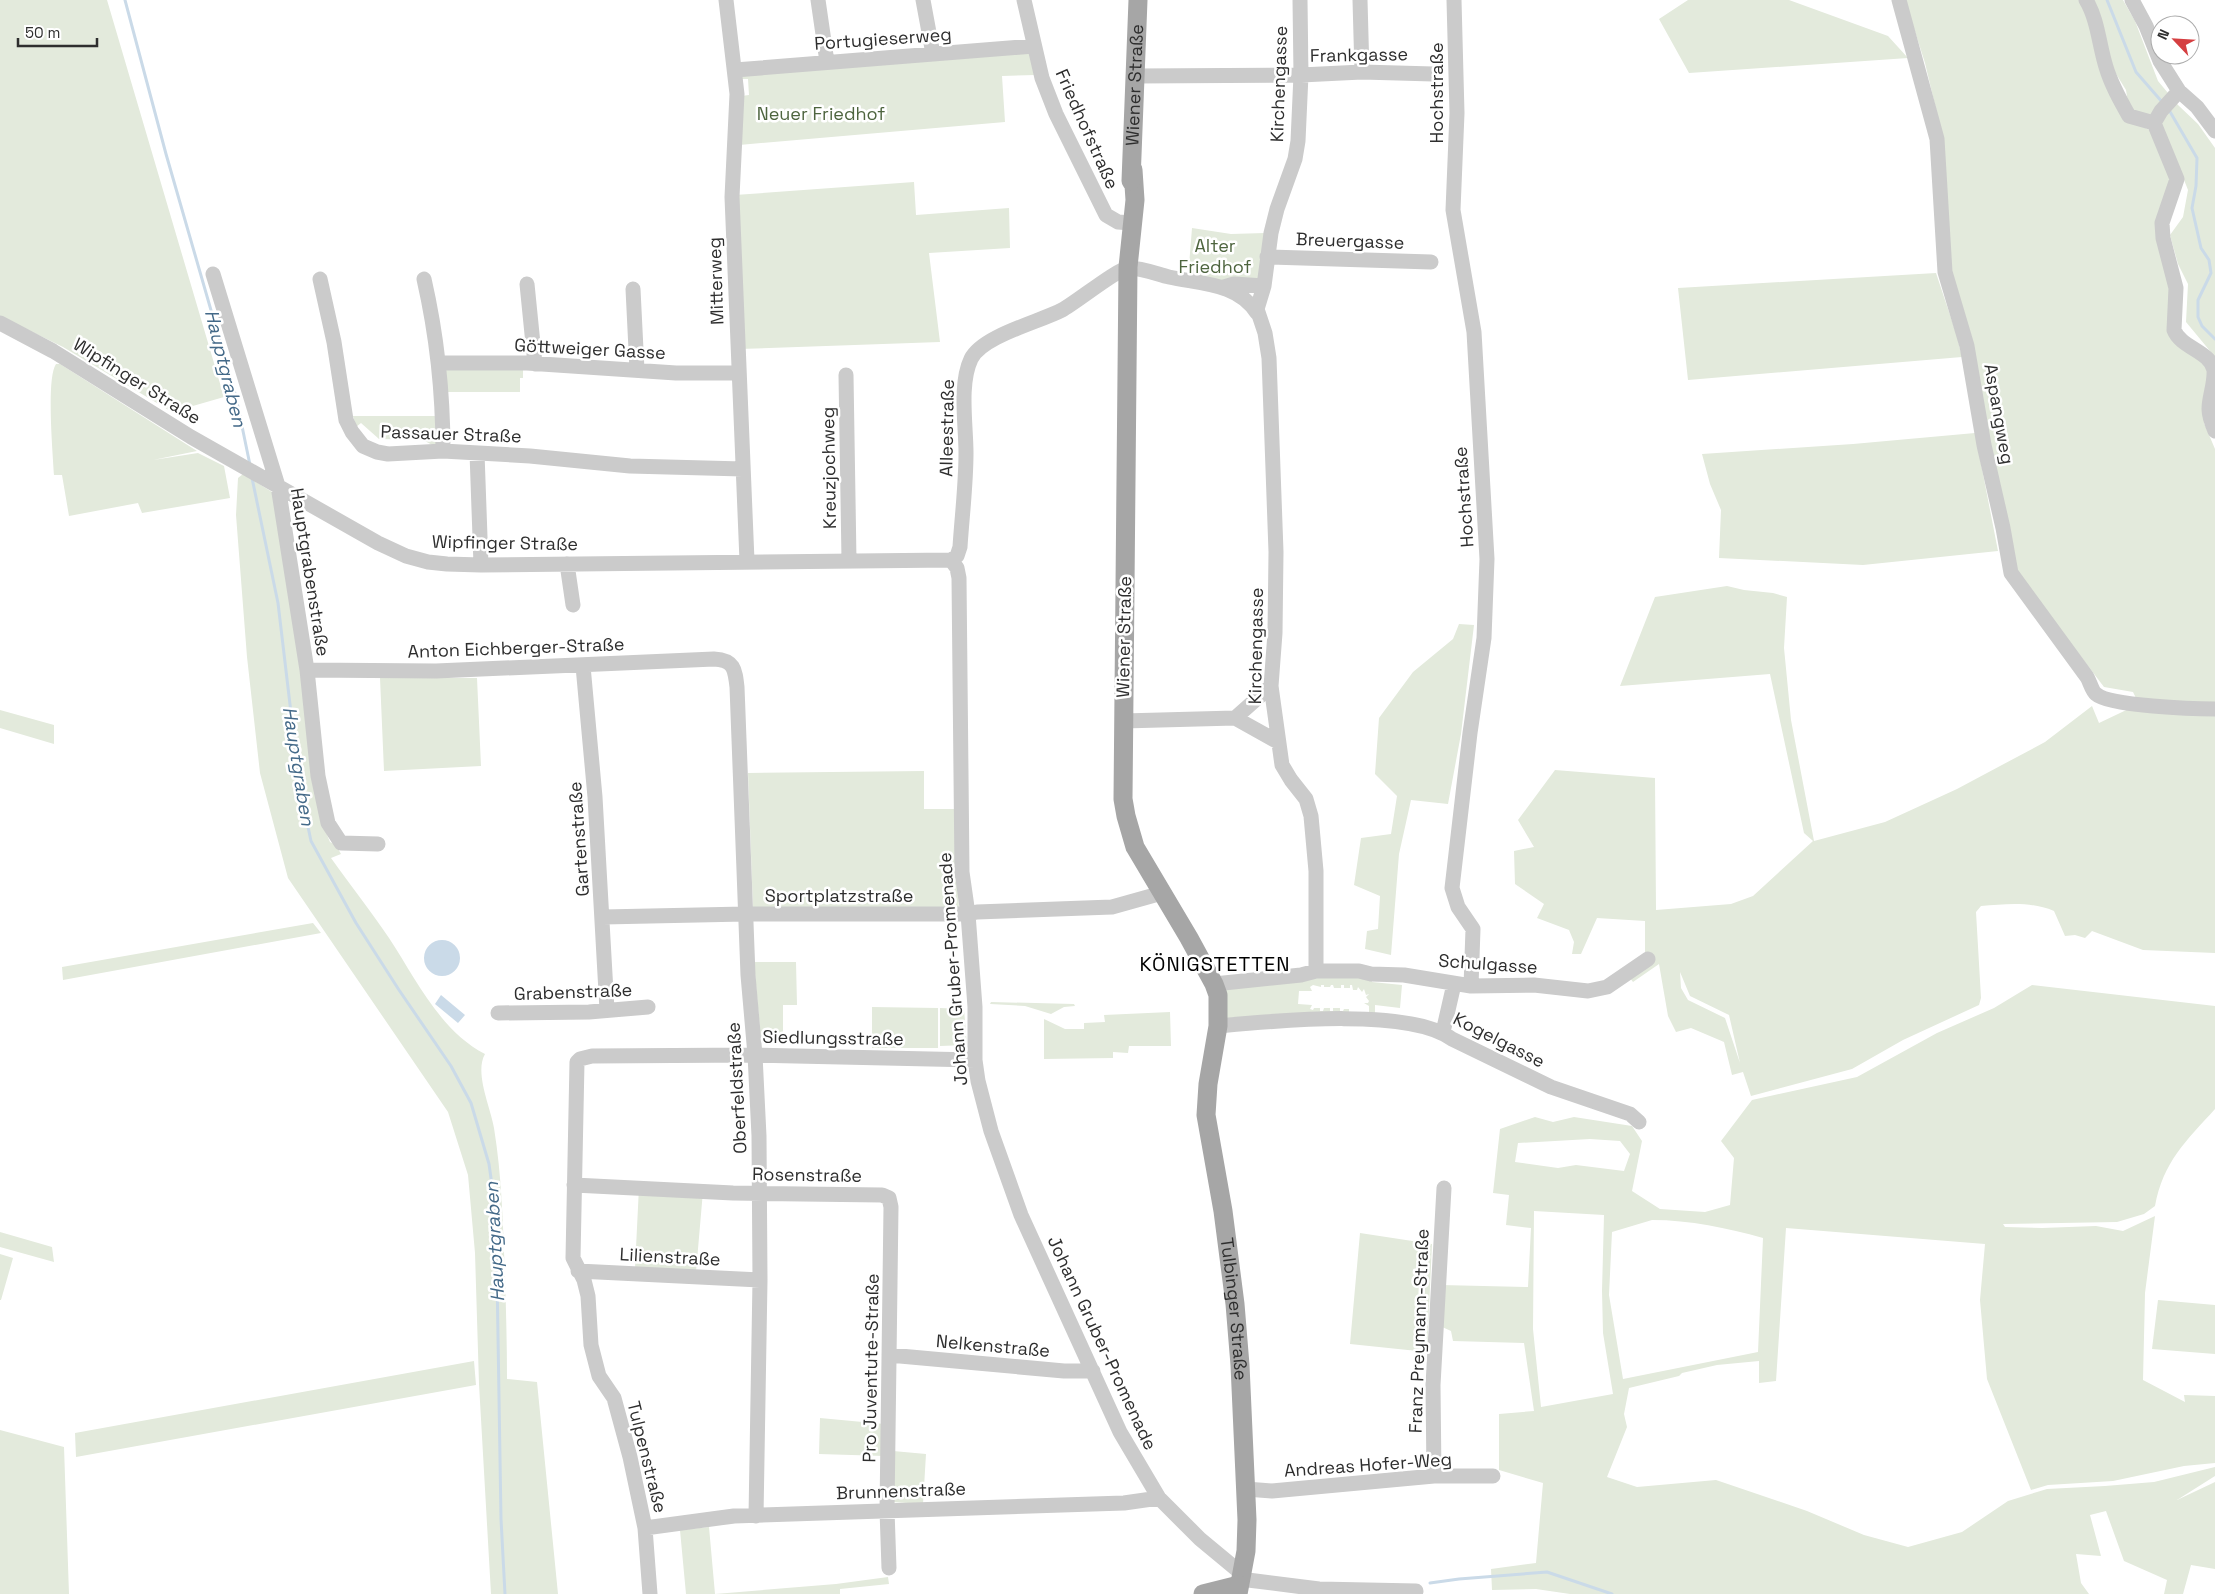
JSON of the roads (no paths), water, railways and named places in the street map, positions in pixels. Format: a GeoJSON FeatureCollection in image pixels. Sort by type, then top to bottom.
{"type":"FeatureCollection","features":[{"type":"Feature","properties":{"kind":"main road","name":"Wiener Straße"},"geometry":{"type":"LineString","coordinates":[[1138,0],[1133,170],[1135,192],[1128,223],[1129,290],[1122,783],[1126,816],[1135,847],[1162,894],[1223,983]]}},
{"type":"Feature","properties":{"kind":"main road","name":"Tulbinger Straße"},"geometry":{"type":"LineString","coordinates":[[1223,983],[1218,995],[1218,1026],[1208,1084],[1206,1115],[1223,1210],[1235,1304],[1246,1489],[1246,1551],[1240,1583]]}},
{"type":"Feature","properties":{"kind":"main road"},"geometry":{"type":"LineString","coordinates":[[1203,1594],[1240,1583]]}},
{"type":"Feature","properties":{"kind":"street","name":"Mitterweg"},"geometry":{"type":"LineString","coordinates":[[726,0],[735,70],[736,119],[732,197],[747,561]]}},
{"type":"Feature","properties":{"kind":"street"},"geometry":{"type":"LineString","coordinates":[[818,0],[828,62]]}},
{"type":"Feature","properties":{"kind":"street"},"geometry":{"type":"LineString","coordinates":[[923,0],[933,54]]}},
{"type":"Feature","properties":{"kind":"street","name":"Friedhofstraße"},"geometry":{"type":"LineString","coordinates":[[1024,0],[1042,78],[1056,114],[1106,215],[1113,221],[1128,223]]}},
{"type":"Feature","properties":{"kind":"street","name":"Kirchengasse"},"geometry":{"type":"LineString","coordinates":[[1257,313],[1258,303],[1264,286],[1267,257],[1277,209],[1295,160],[1298,141],[1301,75],[1300,0]]}},
{"type":"Feature","properties":{"kind":"street"},"geometry":{"type":"LineString","coordinates":[[1360,0],[1362,72]]}},
{"type":"Feature","properties":{"kind":"street","name":"Hochstraße"},"geometry":{"type":"LineString","coordinates":[[1454,0],[1457,112],[1452,210],[1473,324],[1487,559],[1484,638],[1470,733],[1452,888],[1458,907],[1473,929],[1471,986]]}},
{"type":"Feature","properties":{"kind":"street","name":"Aspangweg"},"geometry":{"type":"LineString","coordinates":[[1899,0],[1937,139],[1945,272],[1968,346],[1984,444],[2011,573],[2087,677],[2095,694],[2105,699],[2122,702],[2215,709]]}},
{"type":"Feature","properties":{"kind":"street"},"geometry":{"type":"LineString","coordinates":[[2086,0],[2093,15],[2114,90],[2128,116],[2158,117]]}},
{"type":"Feature","properties":{"kind":"street"},"geometry":{"type":"LineString","coordinates":[[2132,0],[2146,26],[2160,61],[2179,91],[2197,107],[2215,131]]}},
{"type":"Feature","properties":{"kind":"street","name":"Portugieserweg"},"geometry":{"type":"LineString","coordinates":[[735,70],[1034,46]]}},
{"type":"Feature","properties":{"kind":"street","name":"Frankgasse"},"geometry":{"type":"LineString","coordinates":[[1136,76],[1301,75],[1362,72],[1433,74]]}},
{"type":"Feature","properties":{"kind":"street"},"geometry":{"type":"LineString","coordinates":[[2158,117],[2179,91]]}},
{"type":"Feature","properties":{"kind":"street"},"geometry":{"type":"LineString","coordinates":[[2158,117],[2177,179],[2162,224],[2163,238],[2176,288],[2174,330],[2186,345],[2208,360],[2214,370],[2215,383],[2209,408],[2215,431]]}},
{"type":"Feature","properties":{"kind":"street","name":"Breuergasse"},"geometry":{"type":"LineString","coordinates":[[1267,257],[1431,262]]}},
{"type":"Feature","properties":{"kind":"street","name":"Kirchengasse"},"geometry":{"type":"LineString","coordinates":[[1128,267],[1224,287],[1249,302],[1257,313],[1265,333],[1269,358],[1276,552],[1275,633],[1271,686],[1282,765],[1306,799],[1311,816],[1316,871],[1316,971]]}},
{"type":"Feature","properties":{"kind":"street","name":"Alleestraße"},"geometry":{"type":"LineString","coordinates":[[951,560],[957,556],[960,547],[966,459],[966,383],[968,368],[973,355],[987,342],[1071,305],[1107,278],[1128,267]]}},
{"type":"Feature","properties":{"kind":"street","name":"Hauptgrabenstraße"},"geometry":{"type":"LineString","coordinates":[[213,274],[275,484],[306,670],[318,776],[328,823],[341,843],[378,844]]}},
{"type":"Feature","properties":{"kind":"street","name":"Passauer Straße"},"geometry":{"type":"LineString","coordinates":[[320,279],[334,342],[346,420],[352,432],[363,446],[388,454],[443,451],[630,466],[743,470]]}},
{"type":"Feature","properties":{"kind":"street"},"geometry":{"type":"LineString","coordinates":[[424,279],[440,363],[443,451]]}},
{"type":"Feature","properties":{"kind":"street"},"geometry":{"type":"LineString","coordinates":[[527,284],[535,364]]}},
{"type":"Feature","properties":{"kind":"street"},"geometry":{"type":"LineString","coordinates":[[1224,287],[1234,284],[1264,286]]}},
{"type":"Feature","properties":{"kind":"street"},"geometry":{"type":"LineString","coordinates":[[633,289],[637,370]]}},
{"type":"Feature","properties":{"kind":"street","name":"Wipfinger Straße"},"geometry":{"type":"LineString","coordinates":[[0,322],[53,351],[190,437],[367,537],[398,552],[437,563],[481,565],[951,560]]}},
{"type":"Feature","properties":{"kind":"street","name":"Göttweiger Gasse"},"geometry":{"type":"LineString","coordinates":[[440,363],[535,364],[739,373]]}},
{"type":"Feature","properties":{"kind":"street","name":"Kreuzjochweg"},"geometry":{"type":"LineString","coordinates":[[846,375],[849,560]]}},
{"type":"Feature","properties":{"kind":"street"},"geometry":{"type":"LineString","coordinates":[[477,453],[481,565]]}},
{"type":"Feature","properties":{"kind":"street","name":"Johann Gruber-Promenade"},"geometry":{"type":"LineString","coordinates":[[951,560],[957,568],[959,578],[962,872],[968,914],[975,1007],[975,1060],[991,1131],[1021,1215],[1076,1340],[1093,1371],[1120,1432],[1159,1498],[1240,1583]]}},
{"type":"Feature","properties":{"kind":"street"},"geometry":{"type":"LineString","coordinates":[[567,564],[573,605]]}},
{"type":"Feature","properties":{"kind":"street","name":"Anton Eichberger-Straße"},"geometry":{"type":"LineString","coordinates":[[306,670],[436,671],[714,659],[727,661]]}},
{"type":"Feature","properties":{"kind":"street","name":"Oberfeldstraße"},"geometry":{"type":"LineString","coordinates":[[727,661],[733,667],[737,687],[745,914],[755,1055],[760,1193],[756,1516]]}},
{"type":"Feature","properties":{"kind":"street","name":"Gartenstraße"},"geometry":{"type":"LineString","coordinates":[[583,666],[595,797],[603,917],[606,1010]]}},
{"type":"Feature","properties":{"kind":"street"},"geometry":{"type":"LineString","coordinates":[[1235,718],[1271,686]]}},
{"type":"Feature","properties":{"kind":"street"},"geometry":{"type":"LineString","coordinates":[[1123,720],[1235,718],[1278,742]]}},
{"type":"Feature","properties":{"kind":"street","name":"Sportplatzstraße"},"geometry":{"type":"LineString","coordinates":[[603,917],[745,914],[968,914],[1112,907],[1162,894]]}},
{"type":"Feature","properties":{"kind":"street","name":"Schulgasse"},"geometry":{"type":"LineString","coordinates":[[1223,983],[1301,976],[1316,971],[1359,970],[1371,974],[1404,975],[1471,986],[1534,985],[1588,991],[1607,987],[1648,959]]}},
{"type":"Feature","properties":{"kind":"street"},"geometry":{"type":"LineString","coordinates":[[1443,1032],[1454,984]]}},
{"type":"Feature","properties":{"kind":"street","name":"Grabenstraße"},"geometry":{"type":"LineString","coordinates":[[498,1013],[590,1012],[648,1008]]}},
{"type":"Feature","properties":{"kind":"street","name":"Kogelgasse"},"geometry":{"type":"LineString","coordinates":[[1218,1026],[1306,1019],[1387,1021],[1443,1032],[1452,1039],[1551,1087],[1630,1114],[1639,1122]]}},
{"type":"Feature","properties":{"kind":"street","name":"Siedlungsstraße"},"geometry":{"type":"LineString","coordinates":[[576,1068],[580,1059],[592,1056],[755,1055],[975,1060]]}},
{"type":"Feature","properties":{"kind":"street","name":"Tulpenstraße"},"geometry":{"type":"LineString","coordinates":[[576,1068],[572,1258],[584,1280],[588,1296],[591,1345],[599,1376],[614,1398],[645,1528],[650,1594]]}},
{"type":"Feature","properties":{"kind":"street","name":"Rosenstraße"},"geometry":{"type":"LineString","coordinates":[[574,1185],[760,1193],[882,1195],[889,1198]]}},
{"type":"Feature","properties":{"kind":"street","name":"Franz Preymann-Straße"},"geometry":{"type":"LineString","coordinates":[[1434,1476],[1433,1385],[1444,1188]]}},
{"type":"Feature","properties":{"kind":"street","name":"Pro Juventute-Straße"},"geometry":{"type":"LineString","coordinates":[[889,1198],[891,1207],[887,1510],[889,1568]]}},
{"type":"Feature","properties":{"kind":"street","name":"Lilienstraße"},"geometry":{"type":"LineString","coordinates":[[578,1272],[760,1280]]}},
{"type":"Feature","properties":{"kind":"street","name":"Nelkenstraße"},"geometry":{"type":"LineString","coordinates":[[889,1355],[1064,1371],[1093,1371]]}},
{"type":"Feature","properties":{"kind":"street","name":"Andreas Hofer-Weg"},"geometry":{"type":"LineString","coordinates":[[1246,1489],[1272,1491],[1434,1476],[1493,1476]]}},
{"type":"Feature","properties":{"kind":"street","name":"Brunnenstraße"},"geometry":{"type":"LineString","coordinates":[[645,1528],[734,1516],[1124,1504],[1159,1498]]}},
{"type":"Feature","properties":{"kind":"street"},"geometry":{"type":"LineString","coordinates":[[1240,1583],[1319,1589],[1416,1591]]}},
{"type":"Feature","properties":{"kind":"water"},"geometry":{"type":"Polygon","coordinates":[[[442,940],[449,941],[455,945],[459,951],[459,965],[455,971],[449,975],[442,976],[435,975],[429,971],[425,965],[424,958],[425,951],[429,945],[435,941],[442,940]]]}},
{"type":"Feature","properties":{"kind":"water"},"geometry":{"type":"Polygon","coordinates":[[[441,995],[465,1015],[458,1023],[435,1004],[441,995]]]}},
{"type":"Feature","properties":{"kind":"waterway","name":"Hauptgraben"},"geometry":{"type":"LineString","coordinates":[[125,0],[166,154],[236,397],[250,465]]}},
{"type":"Feature","properties":{"kind":"waterway"},"geometry":{"type":"LineString","coordinates":[[2107,0],[2136,72],[2163,103]]}},
{"type":"Feature","properties":{"kind":"waterway"},"geometry":{"type":"LineString","coordinates":[[2169,110],[2197,158],[2196,186],[2192,208],[2201,248],[2209,260],[2211,273],[2198,300],[2198,317],[2202,326],[2215,339]]}},
{"type":"Feature","properties":{"kind":"waterway","name":"Hauptgraben"},"geometry":{"type":"LineString","coordinates":[[252,478],[278,603],[300,789],[311,841],[356,923],[451,1066],[471,1103],[489,1164],[496,1214],[501,1519],[505,1594]]}},
{"type":"Feature","properties":{"kind":"waterway"},"geometry":{"type":"LineString","coordinates":[[1430,1583],[1547,1572],[1612,1594]]}},
{"type":"Feature","properties":{"kind":"district","name":"KÖNIGSTETTEN"},"geometry":{"type":"Point","coordinates":[1215,964]}},
{"type":"Feature","properties":{"kind":"park label","name":"Neuer Friedhof"},"geometry":{"type":"Point","coordinates":[821,114]}},
{"type":"Feature","properties":{"kind":"park label","name":"Alter Friedhof"},"geometry":{"type":"Point","coordinates":[1215,256]}}]}
